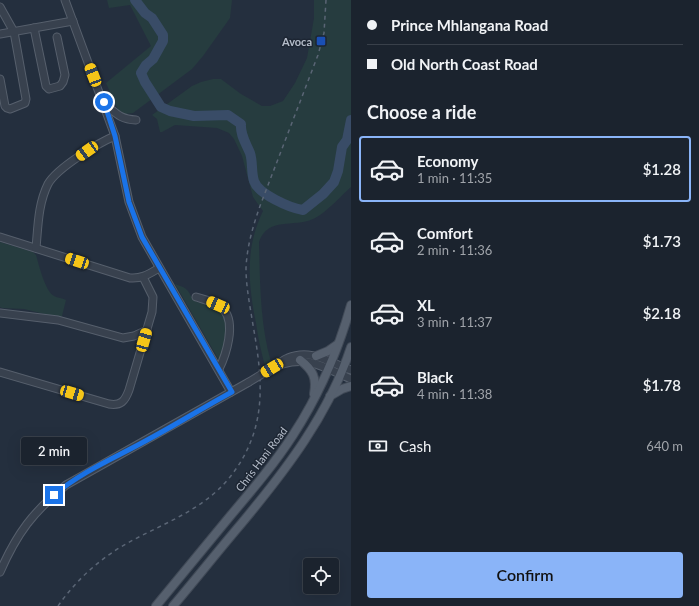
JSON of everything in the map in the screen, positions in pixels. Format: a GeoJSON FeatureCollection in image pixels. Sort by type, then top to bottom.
{"type":"FeatureCollection","features":[{"type":"Feature","properties":{"kind":"main road","name":"Chris Hani Road"},"geometry":{"type":"LineString","coordinates":[[156,606],[270,468],[293,434],[330,366],[351,305]]}},
{"type":"Feature","properties":{"kind":"main road"},"geometry":{"type":"LineString","coordinates":[[316,356],[328,351],[338,344]]}},
{"type":"Feature","properties":{"kind":"main road"},"geometry":{"type":"LineString","coordinates":[[173,606],[277,481],[311,432],[345,371],[351,347]]}},
{"type":"Feature","properties":{"kind":"main road"},"geometry":{"type":"LineString","coordinates":[[300,360],[307,366],[314,377],[312,401]]}},
{"type":"Feature","properties":{"kind":"main road"},"geometry":{"type":"LineString","coordinates":[[330,397],[342,389],[351,386]]}},
{"type":"Feature","properties":{"kind":"street"},"geometry":{"type":"LineString","coordinates":[[65,0],[104,102],[115,136],[129,202],[142,237],[232,392]]}},
{"type":"Feature","properties":{"kind":"street"},"geometry":{"type":"LineString","coordinates":[[0,7],[14,32],[26,99],[25,103],[10,109],[7,108],[5,106],[0,79]]}},
{"type":"Feature","properties":{"kind":"street"},"geometry":{"type":"LineString","coordinates":[[0,34],[73,21]]}},
{"type":"Feature","properties":{"kind":"street"},"geometry":{"type":"LineString","coordinates":[[34,28],[46,86],[49,89],[60,86],[65,77],[57,38]]}},
{"type":"Feature","properties":{"kind":"street"},"geometry":{"type":"LineString","coordinates":[[104,102],[118,116],[124,119],[136,120]]}},
{"type":"Feature","properties":{"kind":"street"},"geometry":{"type":"LineString","coordinates":[[36,248],[40,208],[46,189],[52,178],[98,144],[115,136]]}},
{"type":"Feature","properties":{"kind":"street"},"geometry":{"type":"LineString","coordinates":[[0,237],[130,278],[136,279],[143,277],[159,268]]}},
{"type":"Feature","properties":{"kind":"street"},"geometry":{"type":"LineString","coordinates":[[0,372],[109,404],[120,404],[126,398],[129,390],[147,330],[153,303],[150,289],[143,277]]}},
{"type":"Feature","properties":{"kind":"street"},"geometry":{"type":"LineString","coordinates":[[196,297],[218,305],[224,310],[228,318],[229,333],[225,358],[219,369]]}},
{"type":"Feature","properties":{"kind":"street"},"geometry":{"type":"LineString","coordinates":[[0,313],[58,320],[123,338],[134,336],[147,330]]}},
{"type":"Feature","properties":{"kind":"street"},"geometry":{"type":"LineString","coordinates":[[0,572],[17,538],[29,521],[44,504],[66,485],[232,392],[287,358],[305,354],[316,356],[330,366]]}},
{"type":"Feature","properties":{"kind":"street"},"geometry":{"type":"LineString","coordinates":[[275,366],[300,360],[308,361],[345,371],[351,379]]}},
{"type":"Feature","properties":{"kind":"green space"},"geometry":{"type":"Polygon","coordinates":[[[107,0],[232,0],[230,18],[192,69],[133,113],[125,114],[118,110],[106,83],[151,46],[130,5],[109,8],[107,0]]]}},
{"type":"Feature","properties":{"kind":"green space"},"geometry":{"type":"Polygon","coordinates":[[[314,0],[351,0],[351,187],[318,217],[306,222],[275,226],[263,234],[259,242],[260,288],[263,318],[267,348],[271,362],[265,366],[253,308],[250,280],[253,238],[263,211],[253,197],[242,156],[234,139],[229,133],[217,128],[175,125],[160,132],[157,119],[152,115],[192,86],[213,79],[221,79],[241,94],[262,106],[270,106],[283,101],[295,83],[307,58],[314,18],[314,0]]]}},
{"type":"Feature","properties":{"kind":"green space"},"geometry":{"type":"Polygon","coordinates":[[[0,242],[33,252],[36,255],[48,289],[54,296],[66,300],[62,316],[60,318],[24,309],[0,307],[0,242]]]}},
{"type":"Feature","properties":{"kind":"green space"},"geometry":{"type":"Polygon","coordinates":[[[175,284],[187,290],[195,301],[209,304],[219,309],[223,315],[225,319],[225,329],[220,362],[175,284]]]}},
{"type":"Feature","properties":{"kind":"waterway"},"geometry":{"type":"LineString","coordinates":[[135,0],[145,13],[152,18],[163,35],[163,41],[153,59],[146,65],[141,73],[161,107],[170,111],[194,116],[228,115],[241,124],[242,135],[251,156],[254,181],[262,191],[275,200],[303,210],[323,194],[334,182],[338,171],[342,147],[347,140],[351,120]]}},
{"type":"Feature","properties":{"kind":"railway"},"geometry":{"type":"LineString","coordinates":[[58,606],[78,581],[110,554],[206,500],[230,477],[242,459],[251,441],[257,423],[260,404],[260,385],[259,366],[247,282],[246,268],[249,244],[260,206],[318,55],[324,33],[326,0]]}},
{"type":"Feature","properties":{"kind":"place","name":"Avoca"},"geometry":{"type":"Point","coordinates":[321,41]}},
{"type":"Feature","properties":{"kind":"route"},"geometry":{"type":"LineString","coordinates":[[54,495],[82,475],[150,439],[232,392],[142,237],[129,202],[115,136],[104,102]]}}]}
